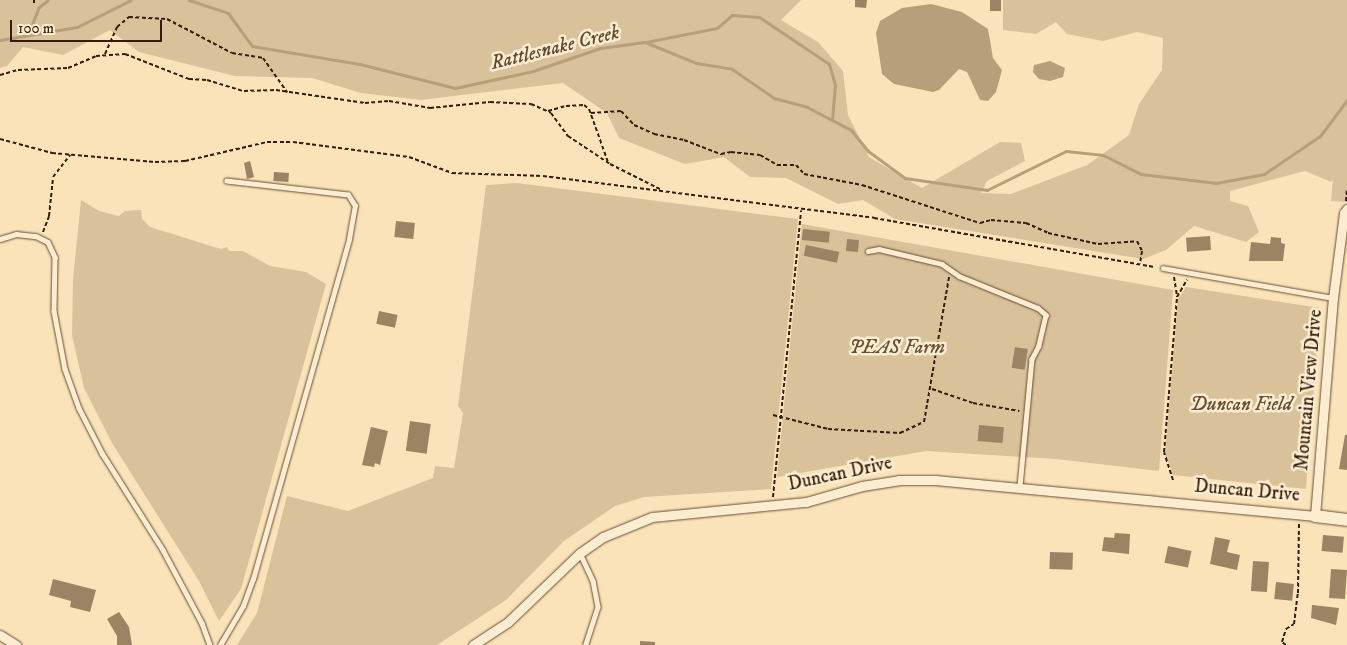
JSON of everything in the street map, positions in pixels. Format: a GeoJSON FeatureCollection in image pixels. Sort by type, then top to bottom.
{"type":"FeatureCollection","features":[{"type":"Feature","properties":{"kind":"street","name":"Mountain View Drive"},"geometry":{"type":"LineString","coordinates":[[1315,516],[1334,298],[1346,209]]}},
{"type":"Feature","properties":{"kind":"street","name":"Duncan Drive"},"geometry":{"type":"LineString","coordinates":[[473,645],[532,601],[580,553],[602,536],[652,517],[806,502],[862,486],[899,480],[1020,487],[1347,520]]}},
{"type":"Feature","properties":{"kind":"street"},"geometry":{"type":"LineString","coordinates":[[0,635],[16,645]]}},
{"type":"Feature","properties":{"kind":"lane"},"geometry":{"type":"LineString","coordinates":[[220,645],[242,606],[253,579],[349,239],[355,206],[348,194],[227,181]]}},
{"type":"Feature","properties":{"kind":"lane"},"geometry":{"type":"LineString","coordinates":[[0,239],[16,234],[48,242],[55,257],[54,311],[65,369],[79,408],[102,453],[163,550],[202,623],[210,645]]}},
{"type":"Feature","properties":{"kind":"lane"},"geometry":{"type":"LineString","coordinates":[[868,251],[879,249],[942,264],[950,270],[997,292],[1038,308],[1046,316],[1039,346],[1032,359],[1020,487]]}},
{"type":"Feature","properties":{"kind":"lane","name":"Mountain View Drive"},"geometry":{"type":"LineString","coordinates":[[1163,268],[1334,298]]}},
{"type":"Feature","properties":{"kind":"lane"},"geometry":{"type":"LineString","coordinates":[[580,553],[593,581],[598,607],[586,645]]}},
{"type":"Feature","properties":{"kind":"path"},"geometry":{"type":"LineString","coordinates":[[105,56],[117,27],[129,17],[166,20],[232,53],[263,58],[287,92]]}},
{"type":"Feature","properties":{"kind":"path"},"geometry":{"type":"LineString","coordinates":[[0,75],[18,70],[68,68],[105,56],[125,54],[189,79],[244,91],[287,92],[365,103],[389,100],[430,108],[490,102],[531,104],[548,112],[568,136],[608,162],[662,190]]}},
{"type":"Feature","properties":{"kind":"path"},"geometry":{"type":"LineString","coordinates":[[548,112],[566,106],[584,105],[591,113],[608,162]]}},
{"type":"Feature","properties":{"kind":"path"},"geometry":{"type":"LineString","coordinates":[[591,113],[621,111],[634,125],[654,134],[684,140],[720,154],[732,152],[760,155],[777,165],[796,166],[804,174],[862,185],[980,223],[991,220],[1026,223],[1048,233],[1098,244],[1136,241],[1142,251],[1140,264]]}},
{"type":"Feature","properties":{"kind":"path"},"geometry":{"type":"LineString","coordinates":[[0,139],[70,155],[185,161],[267,142],[293,142],[409,157],[452,173],[543,176],[874,218],[1163,268]]}},
{"type":"Feature","properties":{"kind":"path"},"geometry":{"type":"LineString","coordinates":[[42,239],[49,216],[53,177],[70,155]]}},
{"type":"Feature","properties":{"kind":"path"},"geometry":{"type":"LineString","coordinates":[[1346,209],[1347,188]]}},
{"type":"Feature","properties":{"kind":"path"},"geometry":{"type":"LineString","coordinates":[[772,506],[801,210]]}},
{"type":"Feature","properties":{"kind":"path"},"geometry":{"type":"LineString","coordinates":[[773,416],[828,429],[900,433],[924,422],[932,388],[950,270]]}},
{"type":"Feature","properties":{"kind":"path"},"geometry":{"type":"LineString","coordinates":[[1173,480],[1164,452],[1177,297],[1175,270]]}},
{"type":"Feature","properties":{"kind":"path"},"geometry":{"type":"LineString","coordinates":[[1177,297],[1187,286],[1188,273]]}},
{"type":"Feature","properties":{"kind":"path"},"geometry":{"type":"LineString","coordinates":[[932,388],[973,403],[1026,413]]}},
{"type":"Feature","properties":{"kind":"path"},"geometry":{"type":"LineString","coordinates":[[1286,645],[1282,642],[1286,630],[1294,624],[1298,593],[1299,514]]}},
{"type":"Feature","properties":{"kind":"green space"},"geometry":{"type":"Polygon","coordinates":[[[0,0],[801,0],[781,20],[818,42],[843,71],[848,115],[869,157],[922,188],[1000,142],[1021,143],[1025,161],[987,181],[981,193],[1011,194],[1087,165],[1129,135],[1139,104],[1162,70],[1163,38],[1137,32],[1103,41],[1067,34],[1056,22],[1036,34],[1003,30],[1003,0],[1347,0],[1347,202],[1331,201],[1333,179],[1331,182],[1305,171],[1230,191],[1230,201],[1248,206],[1259,232],[1246,242],[1194,226],[1166,250],[1143,259],[895,219],[863,200],[838,204],[786,178],[750,177],[724,157],[685,164],[619,138],[607,113],[563,83],[421,100],[361,93],[312,78],[235,76],[139,52],[110,30],[63,55],[23,47],[7,66],[0,68],[0,0]]]}},
{"type":"Feature","properties":{"kind":"green space"},"geometry":{"type":"Polygon","coordinates":[[[517,183],[798,219],[771,489],[644,497],[615,506],[564,541],[506,600],[437,645],[237,645],[257,613],[287,496],[348,511],[433,478],[435,466],[454,468],[463,413],[458,406],[486,185],[517,183]]]}},
{"type":"Feature","properties":{"kind":"green space"},"geometry":{"type":"Polygon","coordinates":[[[81,200],[99,211],[119,216],[125,211],[141,210],[142,219],[150,227],[221,249],[227,247],[229,251],[243,251],[270,266],[306,272],[326,284],[241,589],[219,621],[199,581],[112,443],[84,388],[72,335],[73,279],[81,200]]]}},
{"type":"Feature","properties":{"kind":"green space","name":"PEAS Farm"},"geometry":{"type":"Polygon","coordinates":[[[802,224],[1173,290],[1159,471],[1056,459],[926,451],[777,477],[802,224]]]}},
{"type":"Feature","properties":{"kind":"green space","name":"Duncan Field"},"geometry":{"type":"Polygon","coordinates":[[[1186,287],[1320,308],[1306,489],[1173,475],[1165,454],[1178,299],[1186,287]]]}},
{"type":"Feature","properties":{"kind":"shaded area"},"geometry":{"type":"Polygon","coordinates":[[[931,4],[962,12],[988,29],[993,58],[1002,70],[996,92],[988,101],[980,100],[967,72],[959,69],[939,90],[933,92],[894,84],[882,74],[876,33],[880,21],[902,8],[931,4]]]}},
{"type":"Feature","properties":{"kind":"shaded area"},"geometry":{"type":"Polygon","coordinates":[[[1050,61],[1065,68],[1063,77],[1050,81],[1039,79],[1033,72],[1034,65],[1050,61]]]}},
{"type":"Feature","properties":{"kind":"building"},"geometry":{"type":"Polygon","coordinates":[[[855,0],[867,0],[866,8],[855,7],[855,0]]]}},
{"type":"Feature","properties":{"kind":"building"},"geometry":{"type":"Polygon","coordinates":[[[990,0],[1001,0],[1001,11],[990,11],[990,0]]]}},
{"type":"Feature","properties":{"kind":"building"},"geometry":{"type":"Polygon","coordinates":[[[250,161],[254,177],[247,179],[244,163],[250,161]]]}},
{"type":"Feature","properties":{"kind":"building"},"geometry":{"type":"Polygon","coordinates":[[[274,172],[289,173],[288,182],[273,181],[274,172]]]}},
{"type":"Feature","properties":{"kind":"building"},"geometry":{"type":"Polygon","coordinates":[[[396,221],[415,223],[413,239],[394,237],[396,221]]]}},
{"type":"Feature","properties":{"kind":"building"},"geometry":{"type":"Polygon","coordinates":[[[803,229],[830,232],[829,243],[802,240],[803,229]]]}},
{"type":"Feature","properties":{"kind":"building"},"geometry":{"type":"Polygon","coordinates":[[[1210,236],[1211,250],[1187,252],[1186,238],[1210,236]]]}},
{"type":"Feature","properties":{"kind":"building"},"geometry":{"type":"Polygon","coordinates":[[[1271,237],[1281,238],[1281,243],[1285,244],[1283,261],[1249,261],[1251,242],[1270,244],[1271,237]]]}},
{"type":"Feature","properties":{"kind":"building"},"geometry":{"type":"Polygon","coordinates":[[[847,239],[859,240],[858,252],[846,251],[847,239]]]}},
{"type":"Feature","properties":{"kind":"building"},"geometry":{"type":"Polygon","coordinates":[[[806,245],[839,252],[837,263],[804,256],[806,245]]]}},
{"type":"Feature","properties":{"kind":"building"},"geometry":{"type":"Polygon","coordinates":[[[379,311],[398,315],[395,328],[376,324],[379,311]]]}},
{"type":"Feature","properties":{"kind":"building"},"geometry":{"type":"Polygon","coordinates":[[[1015,347],[1028,349],[1025,370],[1012,368],[1015,347]]]}},
{"type":"Feature","properties":{"kind":"building"},"geometry":{"type":"Polygon","coordinates":[[[410,421],[431,424],[427,454],[406,451],[410,421]]]}},
{"type":"Feature","properties":{"kind":"building"},"geometry":{"type":"Polygon","coordinates":[[[979,425],[1004,427],[1003,443],[978,441],[979,425]]]}},
{"type":"Feature","properties":{"kind":"building"},"geometry":{"type":"Polygon","coordinates":[[[371,427],[388,431],[380,465],[375,463],[374,467],[362,465],[371,427]]]}},
{"type":"Feature","properties":{"kind":"building"},"geometry":{"type":"Polygon","coordinates":[[[1345,435],[1347,435],[1347,470],[1339,469],[1345,435]]]}},
{"type":"Feature","properties":{"kind":"building"},"geometry":{"type":"Polygon","coordinates":[[[1115,533],[1130,534],[1129,554],[1102,551],[1104,537],[1114,538],[1115,533]]]}},
{"type":"Feature","properties":{"kind":"building"},"geometry":{"type":"Polygon","coordinates":[[[1323,535],[1344,537],[1343,553],[1322,551],[1323,535]]]}},
{"type":"Feature","properties":{"kind":"building"},"geometry":{"type":"Polygon","coordinates":[[[1215,537],[1230,540],[1227,552],[1240,555],[1237,570],[1210,564],[1215,537]]]}},
{"type":"Feature","properties":{"kind":"building"},"geometry":{"type":"Polygon","coordinates":[[[1168,546],[1191,551],[1188,568],[1164,563],[1168,546]]]}},
{"type":"Feature","properties":{"kind":"building"},"geometry":{"type":"Polygon","coordinates":[[[1050,552],[1073,553],[1072,570],[1049,569],[1050,552]]]}},
{"type":"Feature","properties":{"kind":"building"},"geometry":{"type":"Polygon","coordinates":[[[1253,561],[1269,562],[1267,592],[1251,591],[1253,561]]]}},
{"type":"Feature","properties":{"kind":"building"},"geometry":{"type":"Polygon","coordinates":[[[1331,569],[1347,570],[1345,599],[1329,598],[1331,569]]]}},
{"type":"Feature","properties":{"kind":"building"},"geometry":{"type":"Polygon","coordinates":[[[53,579],[96,590],[90,612],[70,607],[71,601],[49,595],[53,579]]]}},
{"type":"Feature","properties":{"kind":"building"},"geometry":{"type":"Polygon","coordinates":[[[1276,582],[1294,584],[1292,601],[1274,599],[1276,582]]]}},
{"type":"Feature","properties":{"kind":"building"},"geometry":{"type":"Polygon","coordinates":[[[1312,605],[1339,608],[1336,625],[1311,618],[1312,605]]]}},
{"type":"Feature","properties":{"kind":"building"},"geometry":{"type":"Polygon","coordinates":[[[119,612],[129,627],[132,645],[117,645],[117,636],[107,619],[119,612]]]}},
{"type":"Feature","properties":{"kind":"building"},"geometry":{"type":"Polygon","coordinates":[[[640,641],[655,642],[655,645],[640,645],[640,641]]]}},
{"type":"Feature","properties":{"kind":"waterway"},"geometry":{"type":"LineString","coordinates":[[28,35],[39,7],[48,0]]}},
{"type":"Feature","properties":{"kind":"waterway","name":"Rattlesnake Creek"},"geometry":{"type":"LineString","coordinates":[[0,40],[77,27],[131,0]]}},
{"type":"Feature","properties":{"kind":"waterway","name":"Rattlesnake Creek"},"geometry":{"type":"LineString","coordinates":[[189,0],[228,13],[252,46],[360,64],[455,88],[533,71],[600,48],[645,42],[696,63],[732,69],[774,98],[807,107],[851,130],[868,151],[905,178],[987,190],[1066,151],[1103,155],[1141,174],[1216,183],[1264,174],[1320,136],[1347,100]]}},
{"type":"Feature","properties":{"kind":"waterway"},"geometry":{"type":"LineString","coordinates":[[646,42],[717,28],[732,15],[759,17],[829,64],[835,85],[832,120]]}}]}
